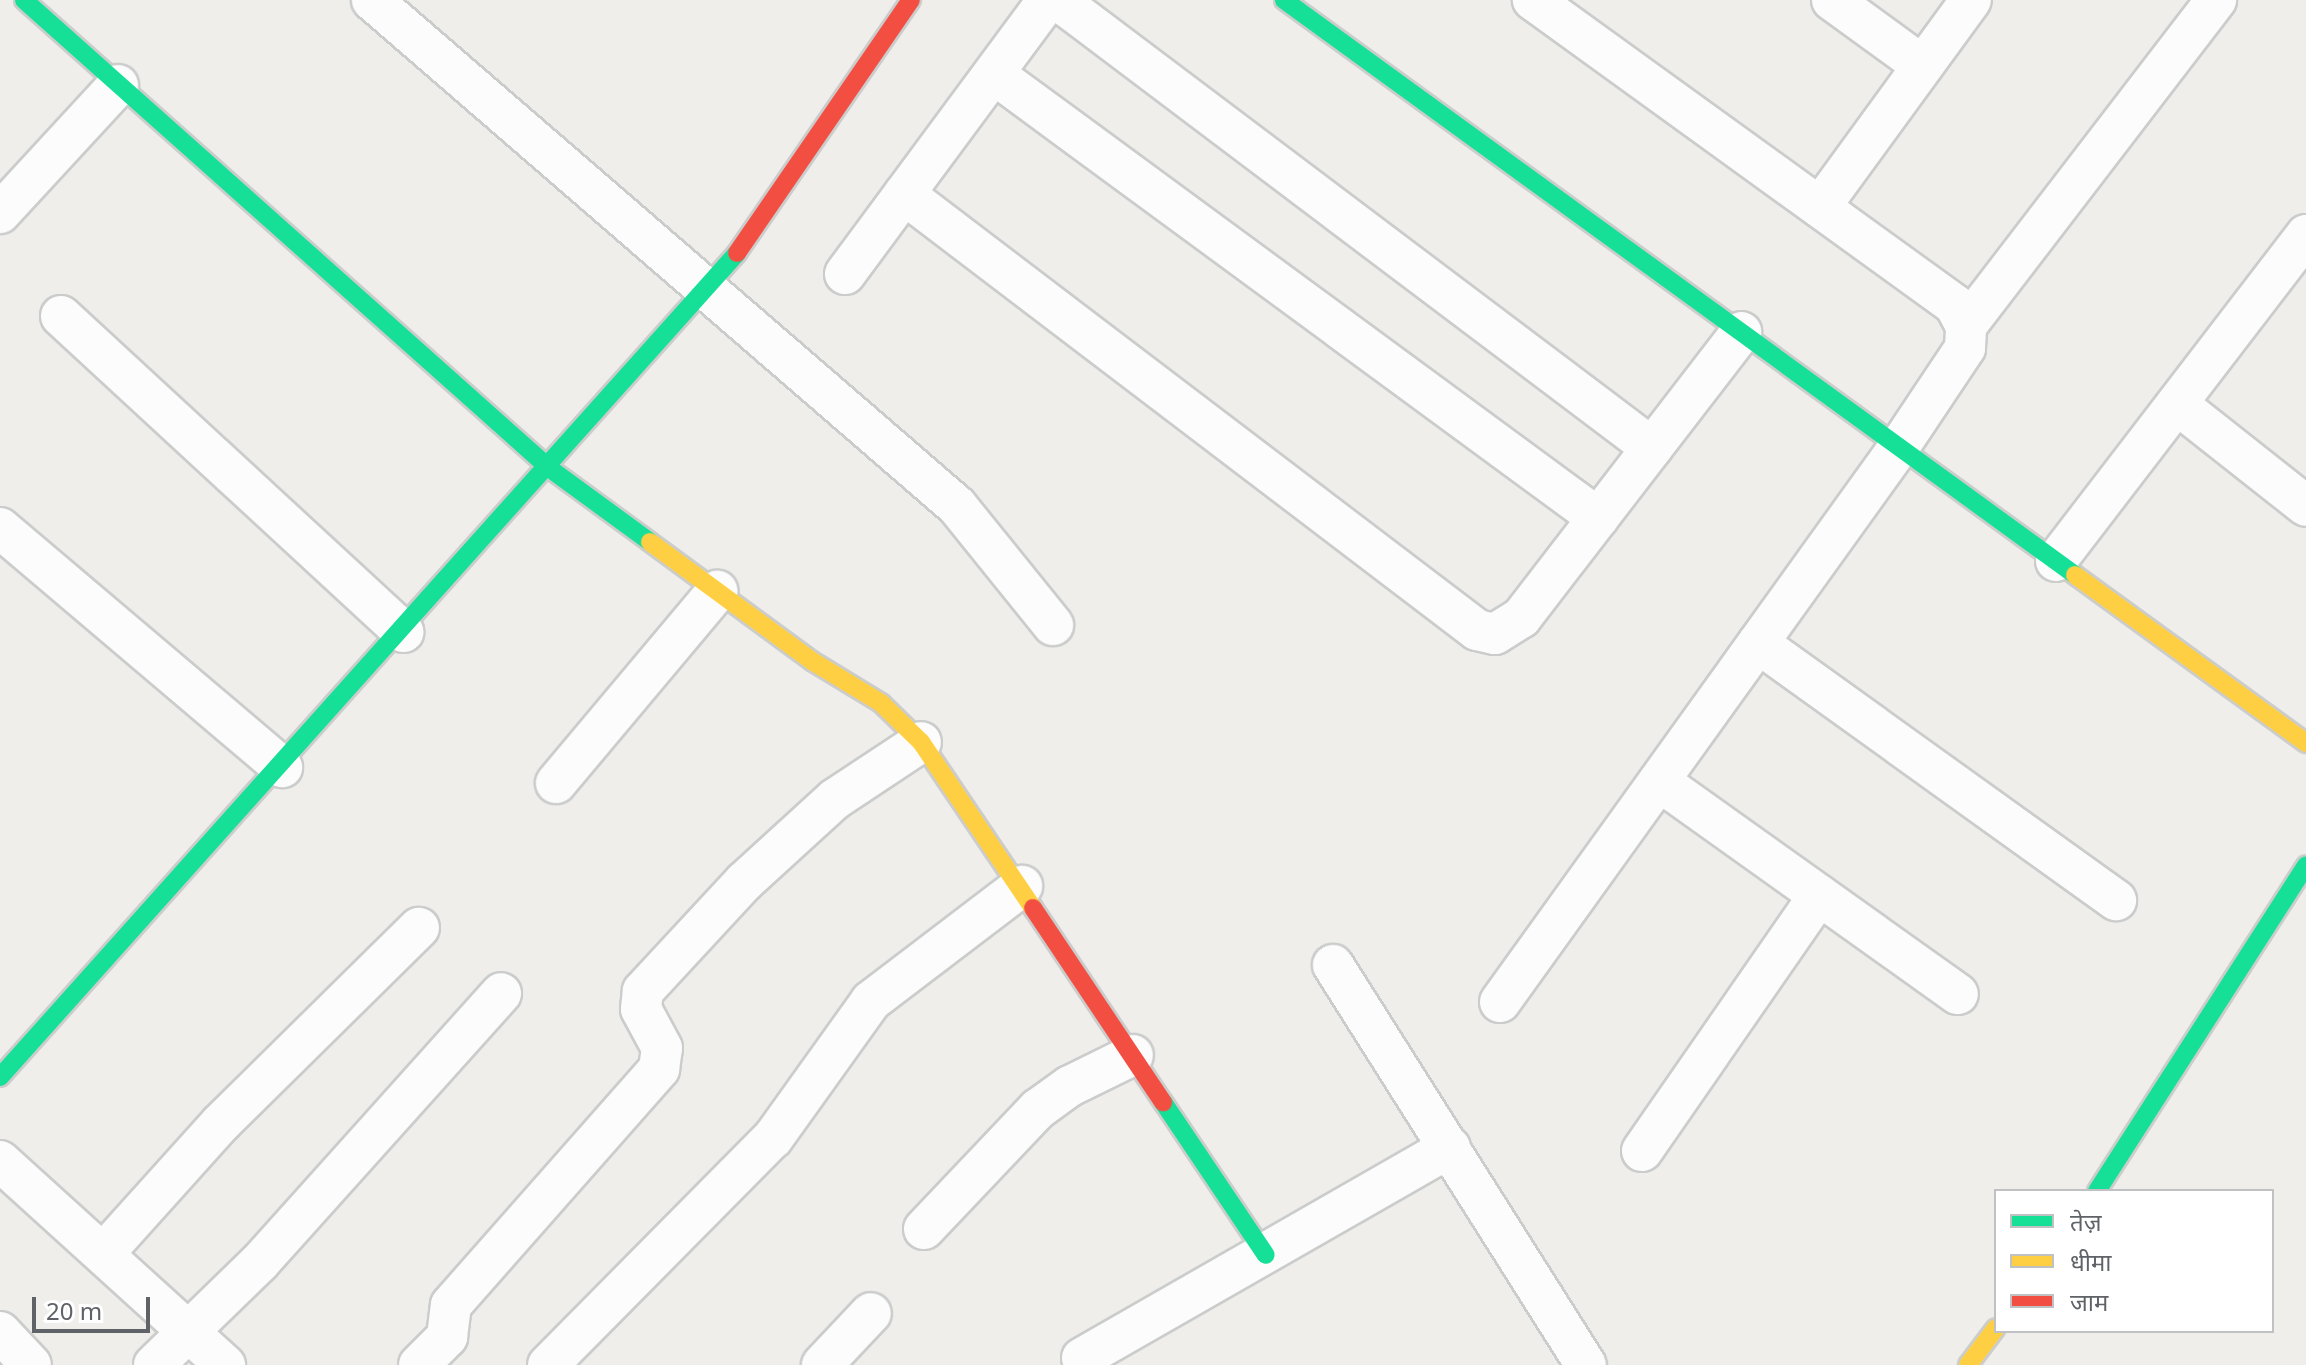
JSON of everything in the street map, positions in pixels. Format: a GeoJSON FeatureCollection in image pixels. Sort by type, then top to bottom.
{"type":"FeatureCollection","features":[{"type":"Feature","properties":{"kind":"street"},"geometry":{"type":"LineString","coordinates":[[24,0],[549,468],[812,661],[881,703],[921,742],[1022,886],[1266,1255]]}},
{"type":"Feature","properties":{"kind":"street"},"geometry":{"type":"LineString","coordinates":[[372,0],[957,506],[1053,625]]}},
{"type":"Feature","properties":{"kind":"street"},"geometry":{"type":"LineString","coordinates":[[0,1077],[404,632],[756,232],[911,0]]}},
{"type":"Feature","properties":{"kind":"street"},"geometry":{"type":"LineString","coordinates":[[845,274],[1048,0]]}},
{"type":"Feature","properties":{"kind":"street"},"geometry":{"type":"LineString","coordinates":[[1058,0],[1652,448]]}},
{"type":"Feature","properties":{"kind":"street"},"geometry":{"type":"LineString","coordinates":[[1284,0],[2306,743]]}},
{"type":"Feature","properties":{"kind":"street"},"geometry":{"type":"LineString","coordinates":[[1500,1002],[1899,447],[1965,348],[1966,326],[1955,305],[1533,0]]}},
{"type":"Feature","properties":{"kind":"street"},"geometry":{"type":"LineString","coordinates":[[1832,0],[1923,66]]}},
{"type":"Feature","properties":{"kind":"street"},"geometry":{"type":"LineString","coordinates":[[1820,207],[1971,0]]}},
{"type":"Feature","properties":{"kind":"street"},"geometry":{"type":"LineString","coordinates":[[1966,326],[2216,0]]}},
{"type":"Feature","properties":{"kind":"street"},"geometry":{"type":"LineString","coordinates":[[994,74],[1598,518]]}},
{"type":"Feature","properties":{"kind":"street"},"geometry":{"type":"LineString","coordinates":[[0,213],[118,85]]}},
{"type":"Feature","properties":{"kind":"street"},"geometry":{"type":"LineString","coordinates":[[904,194],[1477,630],[1495,634],[1521,618],[1741,332]]}},
{"type":"Feature","properties":{"kind":"street"},"geometry":{"type":"LineString","coordinates":[[2056,561],[2177,404],[2293,278],[2306,235]]}},
{"type":"Feature","properties":{"kind":"street"},"geometry":{"type":"LineString","coordinates":[[61,316],[404,632]]}},
{"type":"Feature","properties":{"kind":"street"},"geometry":{"type":"LineString","coordinates":[[2177,404],[2306,506]]}},
{"type":"Feature","properties":{"kind":"street"},"geometry":{"type":"LineString","coordinates":[[0,528],[282,767]]}},
{"type":"Feature","properties":{"kind":"street"},"geometry":{"type":"LineString","coordinates":[[556,783],[717,591]]}},
{"type":"Feature","properties":{"kind":"street"},"geometry":{"type":"LineString","coordinates":[[1758,643],[2116,900]]}},
{"type":"Feature","properties":{"kind":"street"},"geometry":{"type":"LineString","coordinates":[[419,1365],[447,1337],[451,1305],[659,1069],[662,1048],[641,1009],[643,991],[744,882],[835,799],[921,742]]}},
{"type":"Feature","properties":{"kind":"street"},"geometry":{"type":"LineString","coordinates":[[1659,781],[1958,994]]}},
{"type":"Feature","properties":{"kind":"street"},"geometry":{"type":"LineString","coordinates":[[2098,1189],[2306,865]]}},
{"type":"Feature","properties":{"kind":"street"},"geometry":{"type":"LineString","coordinates":[[548,1365],[773,1138],[871,1001],[1022,886]]}},
{"type":"Feature","properties":{"kind":"street"},"geometry":{"type":"LineString","coordinates":[[1642,1151],[1819,895]]}},
{"type":"Feature","properties":{"kind":"street"},"geometry":{"type":"LineString","coordinates":[[103,1254],[221,1123],[419,928]]}},
{"type":"Feature","properties":{"kind":"street"},"geometry":{"type":"LineString","coordinates":[[1333,965],[1586,1365]]}},
{"type":"Feature","properties":{"kind":"street"},"geometry":{"type":"LineString","coordinates":[[154,1365],[190,1333],[501,993]]}},
{"type":"Feature","properties":{"kind":"street"},"geometry":{"type":"LineString","coordinates":[[924,1229],[1038,1109],[1070,1086],[1133,1055]]}},
{"type":"Feature","properties":{"kind":"street"},"geometry":{"type":"LineString","coordinates":[[1082,1358],[1450,1147]]}},
{"type":"Feature","properties":{"kind":"street"},"geometry":{"type":"LineString","coordinates":[[0,1161],[225,1365]]}},
{"type":"Feature","properties":{"kind":"street"},"geometry":{"type":"LineString","coordinates":[[822,1365],[871,1313]]}},
{"type":"Feature","properties":{"kind":"street"},"geometry":{"type":"LineString","coordinates":[[1968,1365],[1994,1331]]}},
{"type":"Feature","properties":{"kind":"street"},"geometry":{"type":"LineString","coordinates":[[0,1332],[31,1365]]}},
{"type":"Feature","properties":{"kind":"traffic: fast"},"geometry":{"type":"LineString","coordinates":[[24,0],[549,468],[650,542]]}},
{"type":"Feature","properties":{"kind":"traffic: fast"},"geometry":{"type":"LineString","coordinates":[[1284,0],[2075,575]]}},
{"type":"Feature","properties":{"kind":"traffic: fast"},"geometry":{"type":"LineString","coordinates":[[0,1077],[737,253]]}},
{"type":"Feature","properties":{"kind":"traffic: fast"},"geometry":{"type":"LineString","coordinates":[[2098,1189],[2306,865]]}},
{"type":"Feature","properties":{"kind":"traffic: fast"},"geometry":{"type":"LineString","coordinates":[[1163,1102],[1266,1255]]}},
{"type":"Feature","properties":{"kind":"traffic: slow"},"geometry":{"type":"LineString","coordinates":[[650,542],[812,661],[881,703],[921,742],[1033,908]]}},
{"type":"Feature","properties":{"kind":"traffic: slow"},"geometry":{"type":"LineString","coordinates":[[2075,575],[2306,743]]}},
{"type":"Feature","properties":{"kind":"traffic: slow"},"geometry":{"type":"LineString","coordinates":[[1968,1365],[1994,1331]]}},
{"type":"Feature","properties":{"kind":"traffic: jam"},"geometry":{"type":"LineString","coordinates":[[737,253],[911,0]]}},
{"type":"Feature","properties":{"kind":"traffic: jam"},"geometry":{"type":"LineString","coordinates":[[1033,908],[1163,1102]]}}]}
